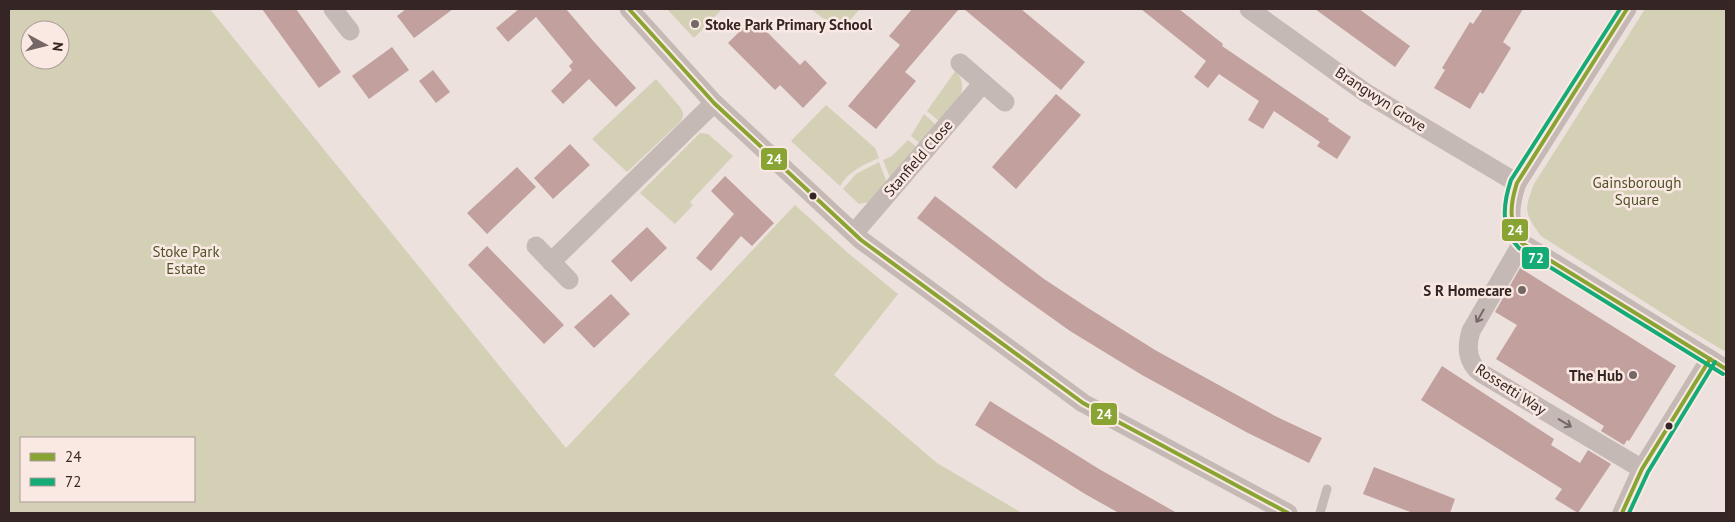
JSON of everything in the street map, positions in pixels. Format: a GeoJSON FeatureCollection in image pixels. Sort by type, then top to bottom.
{"type":"FeatureCollection","features":[{"type":"Feature","properties":{"kind":"street"},"geometry":{"type":"LineString","coordinates":[[629,9],[714,103],[854,234],[1083,403],[1288,513]]}},
{"type":"Feature","properties":{"kind":"street","name":"Brangwyn Grove"},"geometry":{"type":"LineString","coordinates":[[1249,9],[1366,93],[1517,183]]}},
{"type":"Feature","properties":{"kind":"street"},"geometry":{"type":"LineString","coordinates":[[1627,9],[1517,183],[1510,208],[1511,222],[1515,235],[1522,243],[1726,369]]}},
{"type":"Feature","properties":{"kind":"street"},"geometry":{"type":"LineString","coordinates":[[337,10],[350,31]]}},
{"type":"Feature","properties":{"kind":"street"},"geometry":{"type":"LineString","coordinates":[[960,63],[1005,102]]}},
{"type":"Feature","properties":{"kind":"street","name":"Stanfield Close"},"geometry":{"type":"LineString","coordinates":[[854,234],[983,83]]}},
{"type":"Feature","properties":{"kind":"street"},"geometry":{"type":"LineString","coordinates":[[552,262],[714,103]]}},
{"type":"Feature","properties":{"kind":"street","name":"Rossetti Way"},"geometry":{"type":"LineString","coordinates":[[1522,243],[1471,331],[1468,342],[1471,363],[1481,373],[1642,469]]}},
{"type":"Feature","properties":{"kind":"street"},"geometry":{"type":"LineString","coordinates":[[536,246],[569,280]]}},
{"type":"Feature","properties":{"kind":"street"},"geometry":{"type":"LineString","coordinates":[[1622,513],[1642,469],[1710,359]]}},
{"type":"Feature","properties":{"kind":"lane"},"geometry":{"type":"LineString","coordinates":[[1320,513],[1328,489]]}},
{"type":"Feature","properties":{"kind":"green space","name":"Stoke Park Estate"},"geometry":{"type":"Polygon","coordinates":[[[9,9],[210,9],[566,448],[795,205],[848,253],[898,294],[834,375],[937,463],[1022,513],[9,513],[9,9]]]}},
{"type":"Feature","properties":{"kind":"green space","name":"Stoke Park Primary School"},"geometry":{"type":"Polygon","coordinates":[[[667,9],[722,9],[694,38],[667,9]]]}},
{"type":"Feature","properties":{"kind":"green space","name":"Stoke Park Primary School"},"geometry":{"type":"Polygon","coordinates":[[[811,9],[860,9],[840,31],[811,9]]]}},
{"type":"Feature","properties":{"kind":"green space","name":"Gainsborough Square"},"geometry":{"type":"Polygon","coordinates":[[[1645,9],[1726,9],[1726,352],[1541,236],[1531,222],[1527,211],[1528,200],[1534,184],[1645,9]]]}},
{"type":"Feature","properties":{"kind":"green space"},"geometry":{"type":"Polygon","coordinates":[[[956,70],[962,85],[962,92],[940,122],[927,111],[956,70]]]}},
{"type":"Feature","properties":{"kind":"green space"},"geometry":{"type":"Polygon","coordinates":[[[656,79],[680,107],[683,116],[680,122],[627,172],[592,139],[656,79]]]}},
{"type":"Feature","properties":{"kind":"green space"},"geometry":{"type":"Polygon","coordinates":[[[826,105],[875,148],[879,158],[852,172],[840,186],[791,141],[826,105]]]}},
{"type":"Feature","properties":{"kind":"green space"},"geometry":{"type":"Polygon","coordinates":[[[924,114],[937,126],[922,145],[911,136],[924,114]]]}},
{"type":"Feature","properties":{"kind":"green space"},"geometry":{"type":"Polygon","coordinates":[[[700,133],[708,134],[733,156],[690,202],[693,205],[675,224],[640,193],[700,133]]]}},
{"type":"Feature","properties":{"kind":"green space"},"geometry":{"type":"Polygon","coordinates":[[[908,140],[919,149],[891,180],[883,160],[892,156],[908,140]]]}},
{"type":"Feature","properties":{"kind":"green space"},"geometry":{"type":"Polygon","coordinates":[[[879,162],[887,183],[869,202],[859,204],[843,189],[856,174],[879,162]]]}},
{"type":"Feature","properties":{"kind":"building"},"geometry":{"type":"Polygon","coordinates":[[[262,9],[296,9],[341,72],[319,88],[262,9]]]}},
{"type":"Feature","properties":{"kind":"building"},"geometry":{"type":"Polygon","coordinates":[[[406,9],[453,9],[414,38],[397,16],[406,9]]]}},
{"type":"Feature","properties":{"kind":"building"},"geometry":{"type":"Polygon","coordinates":[[[519,9],[566,9],[636,88],[616,107],[589,79],[563,104],[551,91],[572,70],[569,66],[573,62],[536,17],[508,42],[496,28],[519,9]]]}},
{"type":"Feature","properties":{"kind":"building"},"geometry":{"type":"Polygon","coordinates":[[[912,9],[959,9],[905,72],[916,81],[876,129],[848,106],[900,45],[889,36],[912,9]]]}},
{"type":"Feature","properties":{"kind":"building"},"geometry":{"type":"Polygon","coordinates":[[[964,9],[1021,9],[1085,62],[1061,90],[964,9]]]}},
{"type":"Feature","properties":{"kind":"building"},"geometry":{"type":"Polygon","coordinates":[[[1141,9],[1179,9],[1223,44],[1222,46],[1329,119],[1328,121],[1351,137],[1337,159],[1317,146],[1320,142],[1274,111],[1263,129],[1248,120],[1259,101],[1219,74],[1208,88],[1194,77],[1206,61],[1141,9]]]}},
{"type":"Feature","properties":{"kind":"building"},"geometry":{"type":"Polygon","coordinates":[[[1315,9],[1359,9],[1410,46],[1395,67],[1315,9]]]}},
{"type":"Feature","properties":{"kind":"building"},"geometry":{"type":"Polygon","coordinates":[[[1483,9],[1523,9],[1503,42],[1511,48],[1483,94],[1480,92],[1470,109],[1434,88],[1445,70],[1442,68],[1470,22],[1473,24],[1483,9]]]}},
{"type":"Feature","properties":{"kind":"building"},"geometry":{"type":"Polygon","coordinates":[[[753,18],[800,65],[805,60],[827,83],[803,108],[780,85],[775,90],[728,43],[753,18]]]}},
{"type":"Feature","properties":{"kind":"building"},"geometry":{"type":"Polygon","coordinates":[[[392,47],[409,70],[369,99],[352,76],[392,47]]]}},
{"type":"Feature","properties":{"kind":"building"},"geometry":{"type":"Polygon","coordinates":[[[433,70],[450,92],[436,103],[419,81],[433,70]]]}},
{"type":"Feature","properties":{"kind":"building"},"geometry":{"type":"Polygon","coordinates":[[[1056,94],[1081,115],[1016,189],[992,167],[1056,94]]]}},
{"type":"Feature","properties":{"kind":"building"},"geometry":{"type":"Polygon","coordinates":[[[570,144],[590,165],[553,199],[534,178],[570,144]]]}},
{"type":"Feature","properties":{"kind":"building"},"geometry":{"type":"Polygon","coordinates":[[[517,167],[536,187],[487,234],[467,213],[517,167]]]}},
{"type":"Feature","properties":{"kind":"building"},"geometry":{"type":"Polygon","coordinates":[[[725,176],[774,223],[752,246],[741,236],[711,271],[696,258],[734,214],[711,191],[725,176]]]}},
{"type":"Feature","properties":{"kind":"building"},"geometry":{"type":"Polygon","coordinates":[[[935,196],[1044,279],[1155,350],[1277,417],[1322,438],[1309,463],[1248,433],[1142,375],[1070,331],[917,218],[935,196]]]}},
{"type":"Feature","properties":{"kind":"building"},"geometry":{"type":"Polygon","coordinates":[[[647,227],[667,248],[631,282],[611,261],[647,227]]]}},
{"type":"Feature","properties":{"kind":"building"},"geometry":{"type":"Polygon","coordinates":[[[487,246],[564,325],[544,344],[468,265],[487,246]]]}},
{"type":"Feature","properties":{"kind":"building"},"geometry":{"type":"Polygon","coordinates":[[[1520,268],[1676,366],[1629,441],[1627,440],[1624,445],[1601,431],[1604,426],[1496,359],[1517,325],[1495,312],[1520,268]]]}},
{"type":"Feature","properties":{"kind":"building"},"geometry":{"type":"Polygon","coordinates":[[[611,294],[630,314],[594,348],[574,327],[611,294]]]}},
{"type":"Feature","properties":{"kind":"building"},"geometry":{"type":"Polygon","coordinates":[[[1442,366],[1554,439],[1551,445],[1580,463],[1588,450],[1611,464],[1578,513],[1555,499],[1562,489],[1421,400],[1442,366]]]}},
{"type":"Feature","properties":{"kind":"building"},"geometry":{"type":"Polygon","coordinates":[[[990,401],[1099,469],[1177,513],[1119,513],[1085,494],[975,425],[990,401]]]}},
{"type":"Feature","properties":{"kind":"building"},"geometry":{"type":"Polygon","coordinates":[[[1374,467],[1455,499],[1450,513],[1413,513],[1363,494],[1374,467]]]}},
{"type":"Feature","properties":{"kind":"transit line","name":"24"},"geometry":{"type":"LineString","coordinates":[[629,9],[714,103],[861,240],[1083,403],[1288,513]]}},
{"type":"Feature","properties":{"kind":"transit line","name":"72"},"geometry":{"type":"LineString","coordinates":[[1620,9],[1511,180],[1506,198],[1506,224],[1513,241],[1519,248],[1723,374]]}},
{"type":"Feature","properties":{"kind":"transit line","name":"24"},"geometry":{"type":"LineString","coordinates":[[1627,9],[1517,183],[1512,206],[1514,229],[1522,243],[1726,369]]}},
{"type":"Feature","properties":{"kind":"transit line","name":"24"},"geometry":{"type":"LineString","coordinates":[[1622,513],[1642,469],[1710,359]]}},
{"type":"Feature","properties":{"kind":"transit line","name":"72"},"geometry":{"type":"LineString","coordinates":[[1629,513],[1648,472],[1715,362]]}},
{"type":"Feature","properties":{"kind":"place","name":"Stoke Park Primary School"},"geometry":{"type":"Point","coordinates":[695,24]}},
{"type":"Feature","properties":{"kind":"place","name":"S R Homecare"},"geometry":{"type":"Point","coordinates":[1522,290]}},
{"type":"Feature","properties":{"kind":"place","name":"The Hub"},"geometry":{"type":"Point","coordinates":[1633,375]}}]}
